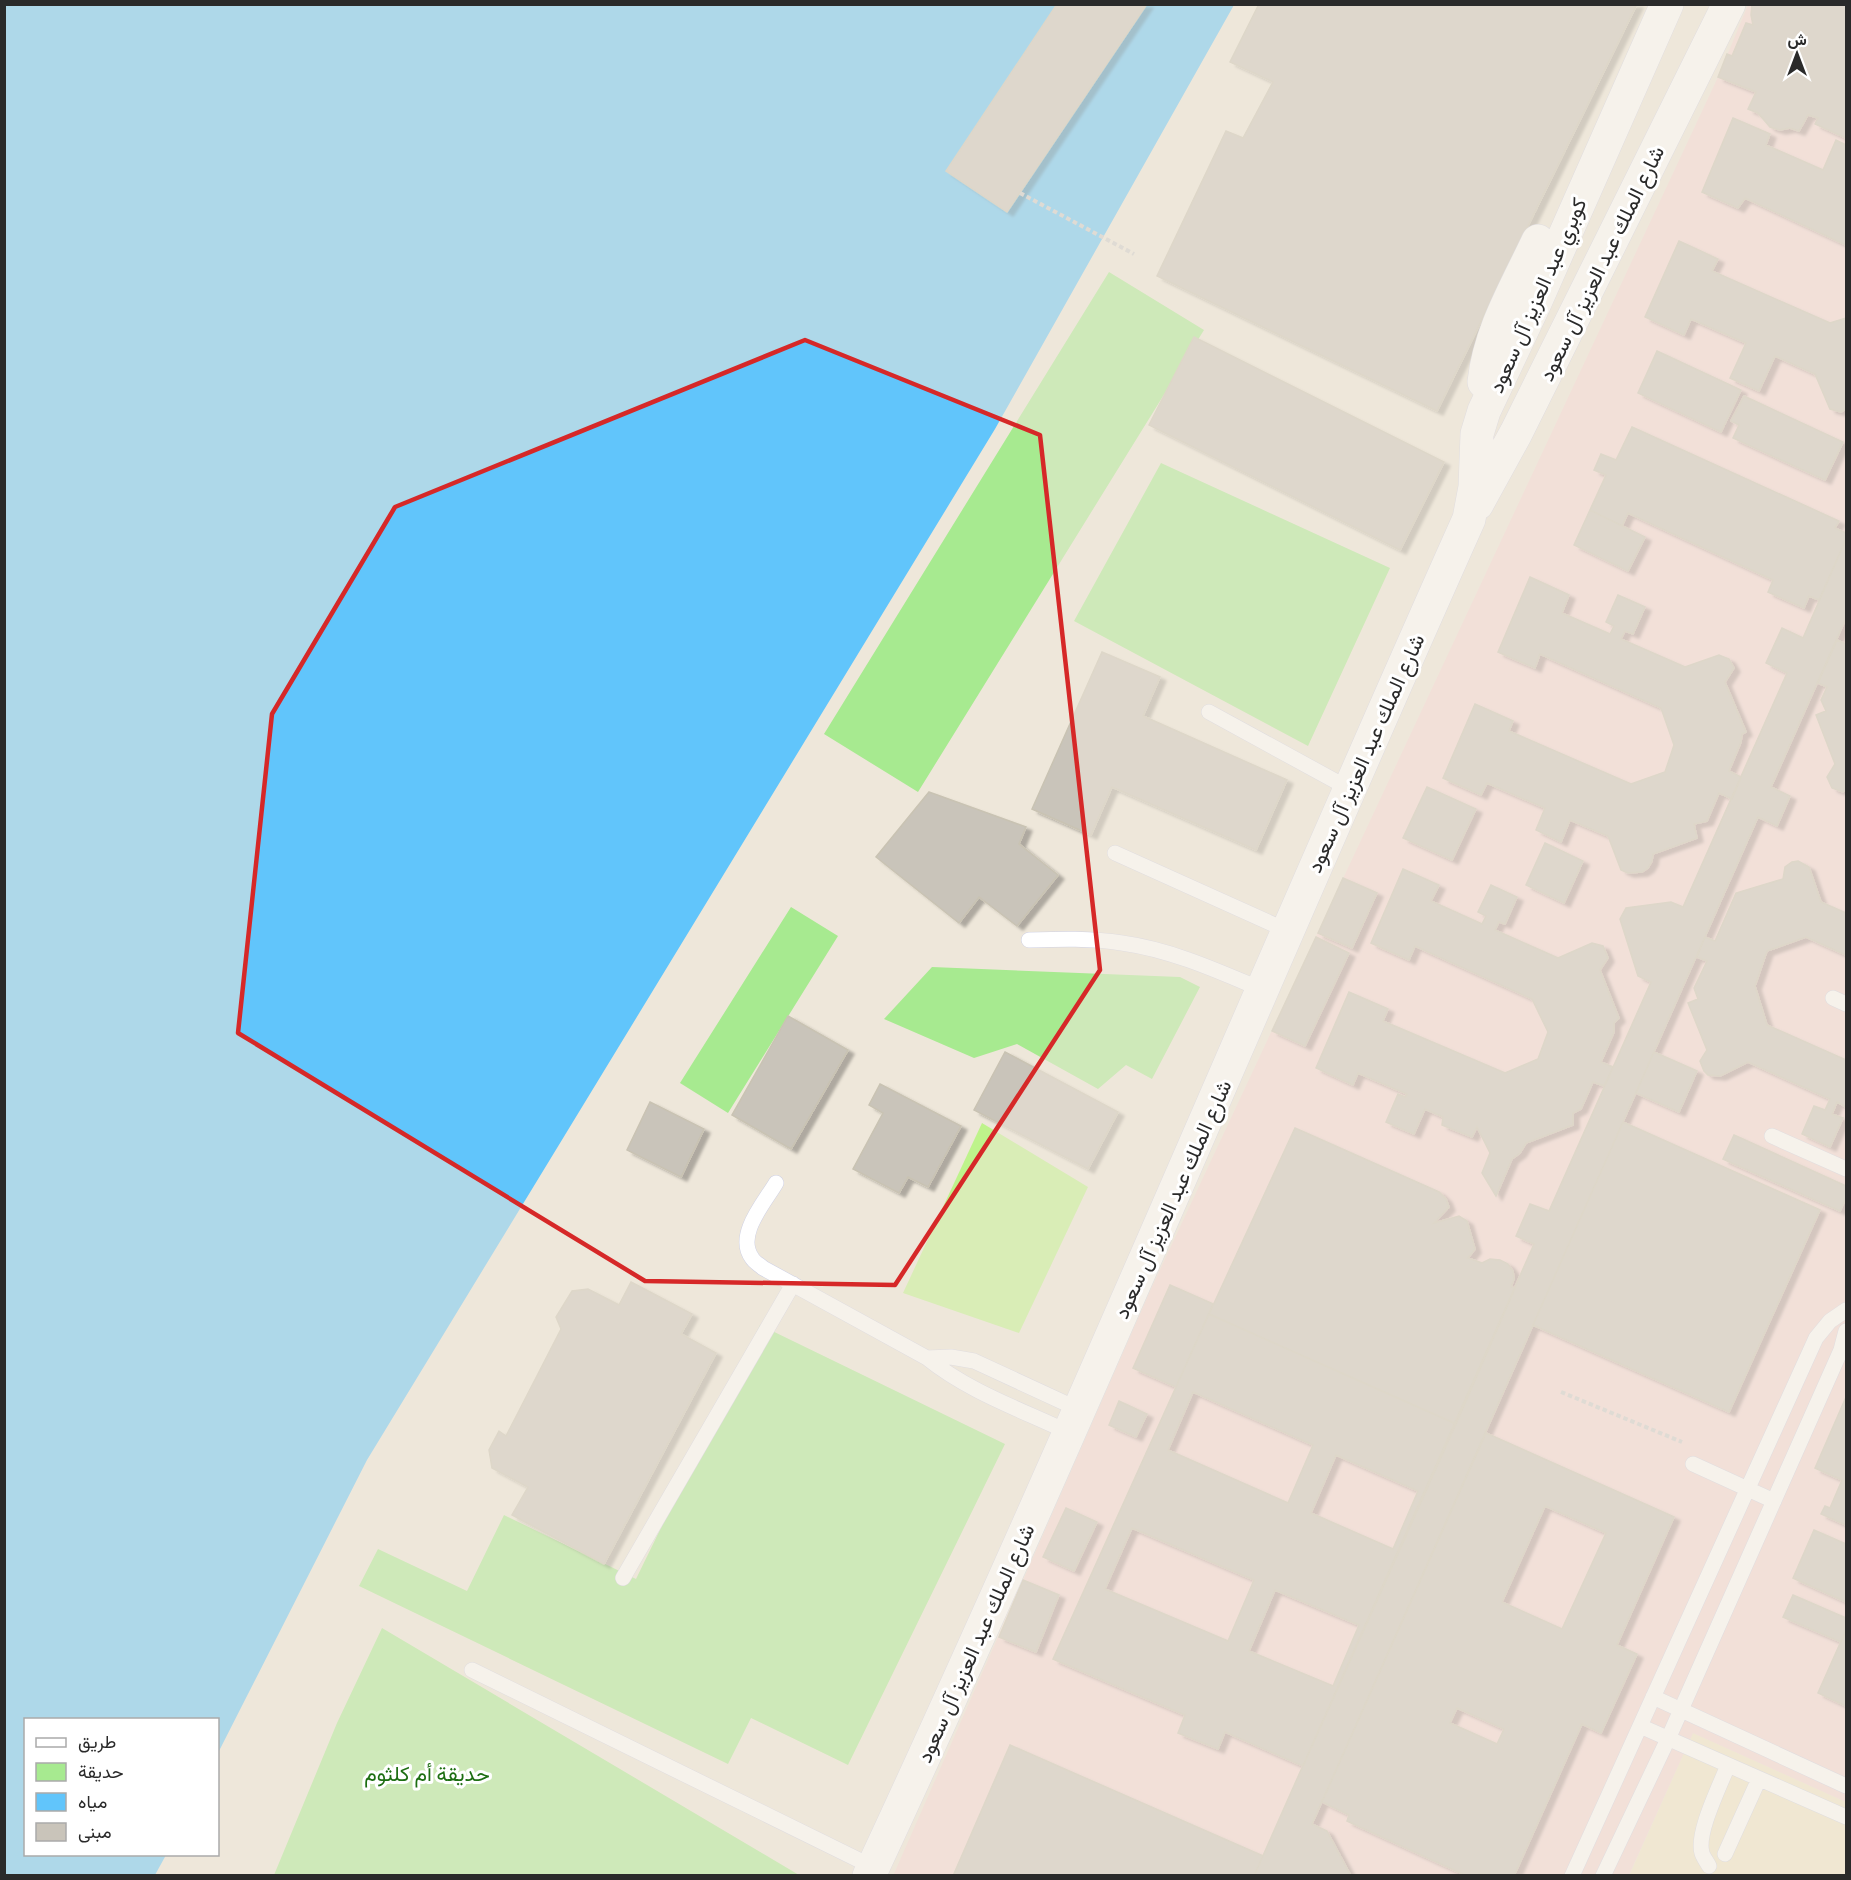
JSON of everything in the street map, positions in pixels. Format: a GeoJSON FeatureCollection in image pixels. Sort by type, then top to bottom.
{"type":"FeatureCollection","features":[{"type":"Feature","properties":{"kind":"main road","name":"كوبري عبد العزيز آل سعود"},"geometry":{"type":"LineString","coordinates":[[1484,411],[1487,360],[1493,335],[1651,4]]}},
{"type":"Feature","properties":{"kind":"main road","name":"كوبري عبد العزيز آل سعود"},"geometry":{"type":"LineString","coordinates":[[1484,411],[1534,305],[1667,4]]}},
{"type":"Feature","properties":{"kind":"main road","name":"شارع الملك عبد العزيز آل سعود"},"geometry":{"type":"LineString","coordinates":[[871,1871],[1075,1421],[1263,990],[1348,788],[1469,519],[1516,433],[1729,4]]}},
{"type":"Feature","properties":{"kind":"main road","name":"شارع الملك عبد العزيز آل سعود"},"geometry":{"type":"LineString","coordinates":[[1469,519],[1475,487],[1477,434],[1484,411]]}},
{"type":"Feature","properties":{"kind":"lane"},"geometry":{"type":"LineString","coordinates":[[1209,712],[1348,788]]}},
{"type":"Feature","properties":{"kind":"lane"},"geometry":{"type":"LineString","coordinates":[[1115,853],[1288,932]]}},
{"type":"Feature","properties":{"kind":"lane"},"geometry":{"type":"LineString","coordinates":[[1029,940],[1076,939],[1123,943],[1169,953],[1263,990]]}},
{"type":"Feature","properties":{"kind":"lane"},"geometry":{"type":"LineString","coordinates":[[1772,1136],[1846,1169]]}},
{"type":"Feature","properties":{"kind":"lane"},"geometry":{"type":"LineString","coordinates":[[776,1183],[749,1229],[746,1244],[752,1258],[763,1268],[927,1358],[965,1384],[1075,1421]]}},
{"type":"Feature","properties":{"kind":"lane"},"geometry":{"type":"LineString","coordinates":[[623,1578],[793,1284]]}},
{"type":"Feature","properties":{"kind":"lane"},"geometry":{"type":"LineString","coordinates":[[1572,1875],[1816,1338],[1830,1321],[1846,1311]]}},
{"type":"Feature","properties":{"kind":"lane"},"geometry":{"type":"LineString","coordinates":[[1603,1875],[1681,1711],[1841,1350],[1846,1330]]}},
{"type":"Feature","properties":{"kind":"lane"},"geometry":{"type":"LineString","coordinates":[[927,1358],[951,1357],[974,1361],[1075,1421]]}},
{"type":"Feature","properties":{"kind":"lane"},"geometry":{"type":"LineString","coordinates":[[1693,1464],[1774,1501]]}},
{"type":"Feature","properties":{"kind":"lane"},"geometry":{"type":"LineString","coordinates":[[472,1670],[871,1871]]}},
{"type":"Feature","properties":{"kind":"lane"},"geometry":{"type":"LineString","coordinates":[[1653,1697],[1846,1786]]}},
{"type":"Feature","properties":{"kind":"lane"},"geometry":{"type":"LineString","coordinates":[[1640,1726],[1846,1817]]}},
{"type":"Feature","properties":{"kind":"lane"},"geometry":{"type":"LineString","coordinates":[[1709,1866],[1702,1854],[1701,1840],[1728,1765]]}},
{"type":"Feature","properties":{"kind":"lane"},"geometry":{"type":"LineString","coordinates":[[1725,1854],[1759,1779]]}},
{"type":"Feature","properties":{"kind":"path"},"geometry":{"type":"LineString","coordinates":[[1020,193],[1134,254]]}},
{"type":"Feature","properties":{"kind":"path"},"geometry":{"type":"LineString","coordinates":[[1561,1392],[1683,1442]]}},
{"type":"Feature","properties":{"kind":"highlighted area"},"geometry":{"type":"Polygon","coordinates":[[[805,340],[1040,435],[1100,970],[895,1285],[645,1281],[238,1033],[272,714],[395,507],[805,340]]]}},
{"type":"Feature","properties":{"kind":"shaded area"},"geometry":{"type":"Polygon","coordinates":[[[1748,5],[1846,5],[1846,1802],[1693,1733],[1629,1875],[893,1876],[1151,1289],[1718,77],[1748,5]]]}},
{"type":"Feature","properties":{"kind":"shaded area"},"geometry":{"type":"Polygon","coordinates":[[[1693,1733],[1846,1802],[1846,1875],[1629,1876],[1693,1733]]]}},
{"type":"Feature","properties":{"kind":"green space"},"geometry":{"type":"Polygon","coordinates":[[[1109,272],[1204,330],[918,792],[824,734],[1109,272]]]}},
{"type":"Feature","properties":{"kind":"green space"},"geometry":{"type":"Polygon","coordinates":[[[1161,463],[1390,568],[1308,746],[1074,621],[1161,463]]]}},
{"type":"Feature","properties":{"kind":"green space"},"geometry":{"type":"Polygon","coordinates":[[[791,907],[838,936],[728,1113],[680,1083],[791,907]]]}},
{"type":"Feature","properties":{"kind":"green space"},"geometry":{"type":"Polygon","coordinates":[[[932,967],[1180,977],[1200,987],[1152,1079],[1126,1065],[1098,1089],[1017,1044],[974,1058],[884,1019],[932,967]]]}},
{"type":"Feature","properties":{"kind":"green space"},"geometry":{"type":"Polygon","coordinates":[[[982,1123],[1088,1187],[1019,1333],[903,1293],[982,1123]]]}},
{"type":"Feature","properties":{"kind":"green space"},"geometry":{"type":"Polygon","coordinates":[[[760,1325],[1005,1444],[848,1765],[751,1718],[728,1764],[359,1586],[378,1549],[467,1591],[504,1515],[636,1579],[760,1325]]]}},
{"type":"Feature","properties":{"kind":"green space","name":"حديقة أم كلثوم"},"geometry":{"type":"Polygon","coordinates":[[[382,1628],[799,1875],[274,1875],[337,1723],[382,1628]]]}},
{"type":"Feature","properties":{"kind":"water"},"geometry":{"type":"Polygon","coordinates":[[[5,5],[1234,5],[995,429],[367,1460],[219,1751],[219,1718],[24,1718],[24,1856],[165,1856],[155,1875],[5,1876],[5,5]]]}},
{"type":"Feature","properties":{"kind":"building"},"geometry":{"type":"Polygon","coordinates":[[[1057,4],[1147,4],[1007,212],[946,171],[1057,4]]]}},
{"type":"Feature","properties":{"kind":"building"},"geometry":{"type":"Polygon","coordinates":[[[1259,4],[1637,4],[1437,411],[1157,276],[1226,131],[1243,138],[1273,82],[1230,62],[1259,4]]]}},
{"type":"Feature","properties":{"kind":"building"},"geometry":{"type":"Polygon","coordinates":[[[1752,4],[1846,4],[1846,138],[1815,124],[1818,118],[1808,115],[1799,131],[1770,127],[1758,113],[1748,109],[1756,92],[1718,77],[1727,54],[1732,56],[1746,23],[1753,25],[1752,4]]]}},
{"type":"Feature","properties":{"kind":"building"},"geometry":{"type":"Polygon","coordinates":[[[1733,118],[1770,134],[1766,145],[1823,170],[1836,140],[1846,145],[1846,245],[1745,198],[1738,208],[1702,192],[1733,118]]]}},
{"type":"Feature","properties":{"kind":"building"},"geometry":{"type":"Polygon","coordinates":[[[1679,241],[1718,259],[1712,271],[1830,323],[1846,318],[1846,409],[1841,412],[1830,409],[1815,374],[1775,356],[1759,391],[1730,378],[1746,343],[1691,319],[1684,335],[1645,317],[1679,241]]]}},
{"type":"Feature","properties":{"kind":"building"},"geometry":{"type":"Polygon","coordinates":[[[1194,337],[1444,462],[1400,550],[1149,425],[1194,337]]]}},
{"type":"Feature","properties":{"kind":"building"},"geometry":{"type":"Polygon","coordinates":[[[1657,351],[1741,390],[1721,432],[1638,393],[1657,351]]]}},
{"type":"Feature","properties":{"kind":"building"},"geometry":{"type":"Polygon","coordinates":[[[1744,396],[1843,442],[1825,480],[1733,438],[1739,425],[1731,421],[1744,396]]]}},
{"type":"Feature","properties":{"kind":"building"},"geometry":{"type":"Polygon","coordinates":[[[1632,427],[1839,521],[1835,528],[1846,533],[1846,539],[1819,600],[1809,596],[1804,608],[1768,592],[1773,580],[1628,513],[1622,526],[1590,510],[1606,475],[1594,470],[1601,454],[1616,460],[1632,427]]]}},
{"type":"Feature","properties":{"kind":"building"},"geometry":{"type":"Polygon","coordinates":[[[1590,510],[1645,537],[1628,571],[1574,545],[1590,510]]]}},
{"type":"Feature","properties":{"kind":"building"},"geometry":{"type":"Polygon","coordinates":[[[1846,539],[1846,618],[1771,787],[1790,796],[1777,826],[1758,817],[1312,1824],[1327,1831],[1351,1876],[1254,1876],[1534,1244],[1516,1236],[1530,1204],[1549,1211],[1651,982],[1638,976],[1620,919],[1626,908],[1671,902],[1683,907],[1787,673],[1766,663],[1782,628],[1803,638],[1846,539]]]}},
{"type":"Feature","properties":{"kind":"building"},"geometry":{"type":"Polygon","coordinates":[[[1530,577],[1569,595],[1562,613],[1610,634],[1614,626],[1606,622],[1618,595],[1645,607],[1633,634],[1625,631],[1621,639],[1685,667],[1719,655],[1729,659],[1734,668],[1725,682],[1746,732],[1742,734],[1729,771],[1741,777],[1732,799],[1719,793],[1707,821],[1694,824],[1697,838],[1653,854],[1648,868],[1642,872],[1628,873],[1621,870],[1608,836],[1570,820],[1561,842],[1536,830],[1545,808],[1487,783],[1481,795],[1443,778],[1475,704],[1513,721],[1509,731],[1631,784],[1665,772],[1674,745],[1661,708],[1540,654],[1535,668],[1498,652],[1530,577]]]}},
{"type":"Feature","properties":{"kind":"building"},"geometry":{"type":"Polygon","coordinates":[[[1837,640],[1846,644],[1846,790],[1843,792],[1832,788],[1827,777],[1835,764],[1816,715],[1826,711],[1821,700],[1827,687],[1818,683],[1837,640]]]}},
{"type":"Feature","properties":{"kind":"building"},"geometry":{"type":"Polygon","coordinates":[[[1102,652],[1160,677],[1143,716],[1287,780],[1256,850],[1112,787],[1091,835],[1032,809],[1102,652]]]}},
{"type":"Feature","properties":{"kind":"building"},"geometry":{"type":"Polygon","coordinates":[[[1427,787],[1476,809],[1452,860],[1403,838],[1427,787]]]}},
{"type":"Feature","properties":{"kind":"building"},"geometry":{"type":"Polygon","coordinates":[[[929,792],[1026,827],[1019,844],[1058,875],[1017,926],[979,897],[959,923],[876,857],[929,792]]]}},
{"type":"Feature","properties":{"kind":"building"},"geometry":{"type":"Polygon","coordinates":[[[1545,843],[1583,861],[1564,903],[1526,885],[1545,843]]]}},
{"type":"Feature","properties":{"kind":"building"},"geometry":{"type":"Polygon","coordinates":[[[1798,861],[1809,867],[1821,902],[1846,913],[1846,955],[1806,937],[1767,951],[1755,986],[1767,1025],[1846,1060],[1846,1107],[1837,1102],[1832,1114],[1843,1118],[1830,1147],[1802,1134],[1814,1106],[1825,1110],[1830,1099],[1748,1062],[1720,1076],[1708,1075],[1704,1071],[1700,1061],[1707,1050],[1688,1003],[1698,999],[1694,988],[1707,961],[1697,957],[1705,937],[1715,941],[1736,893],[1783,879],[1785,867],[1798,861]]]}},
{"type":"Feature","properties":{"kind":"building"},"geometry":{"type":"Polygon","coordinates":[[[1403,869],[1439,885],[1431,901],[1482,924],[1486,916],[1478,912],[1491,885],[1517,897],[1505,924],[1499,922],[1495,930],[1558,958],[1592,943],[1603,946],[1608,958],[1600,970],[1619,1018],[1614,1023],[1614,1032],[1601,1062],[1613,1067],[1604,1086],[1593,1082],[1581,1109],[1573,1113],[1573,1125],[1526,1143],[1520,1153],[1512,1159],[1496,1196],[1482,1173],[1490,1153],[1477,1127],[1472,1137],[1442,1125],[1443,1117],[1425,1109],[1414,1134],[1386,1122],[1398,1094],[1405,1097],[1407,1094],[1358,1073],[1353,1085],[1316,1068],[1349,992],[1388,1009],[1383,1021],[1505,1073],[1538,1059],[1548,1032],[1532,999],[1415,946],[1409,960],[1371,943],[1403,869]]]}},
{"type":"Feature","properties":{"kind":"building"},"geometry":{"type":"Polygon","coordinates":[[[1343,878],[1377,893],[1352,948],[1318,933],[1343,878]]]}},
{"type":"Feature","properties":{"kind":"building"},"geometry":{"type":"Polygon","coordinates":[[[1316,937],[1349,953],[1305,1046],[1272,1031],[1316,937]]]}},
{"type":"Feature","properties":{"kind":"building"},"geometry":{"type":"Polygon","coordinates":[[[788,1016],[848,1050],[791,1149],[732,1115],[788,1016]]]}},
{"type":"Feature","properties":{"kind":"building"},"geometry":{"type":"Polygon","coordinates":[[[1005,1052],[1118,1112],[1088,1169],[974,1110],[1005,1052]]]}},
{"type":"Feature","properties":{"kind":"building"},"geometry":{"type":"Polygon","coordinates":[[[1654,1052],[1697,1071],[1679,1112],[1636,1093],[1654,1052]]]}},
{"type":"Feature","properties":{"kind":"building"},"geometry":{"type":"Polygon","coordinates":[[[880,1084],[961,1126],[928,1187],[908,1177],[899,1193],[853,1169],[883,1113],[869,1105],[880,1084]]]}},
{"type":"Feature","properties":{"kind":"building"},"geometry":{"type":"Polygon","coordinates":[[[650,1102],[704,1129],[681,1177],[627,1150],[650,1102]]]}},
{"type":"Feature","properties":{"kind":"building"},"geometry":{"type":"Polygon","coordinates":[[[1623,1122],[1820,1210],[1729,1412],[1533,1325],[1623,1122]]]}},
{"type":"Feature","properties":{"kind":"building"},"geometry":{"type":"Polygon","coordinates":[[[1295,1128],[1439,1192],[1446,1199],[1449,1207],[1434,1223],[1459,1216],[1467,1221],[1475,1249],[1468,1258],[1482,1263],[1490,1259],[1500,1260],[1508,1264],[1513,1271],[1514,1279],[1511,1287],[1515,1288],[1456,1424],[1209,1314],[1295,1128]]]}},
{"type":"Feature","properties":{"kind":"building"},"geometry":{"type":"Polygon","coordinates":[[[1734,1135],[1846,1186],[1846,1198],[1840,1211],[1723,1159],[1734,1135]]]}},
{"type":"Feature","properties":{"kind":"building"},"geometry":{"type":"Polygon","coordinates":[[[631,1282],[692,1314],[681,1334],[716,1353],[604,1564],[512,1515],[528,1487],[492,1468],[489,1450],[499,1431],[506,1436],[561,1329],[556,1317],[572,1291],[588,1289],[619,1305],[631,1282]]]}},
{"type":"Feature","properties":{"kind":"building"},"geometry":{"type":"Polygon","coordinates":[[[1170,1285],[1213,1304],[1176,1387],[1133,1368],[1170,1285]]]}},
{"type":"Feature","properties":{"kind":"building"},"geometry":{"type":"Polygon","coordinates":[[[1209,1314],[1456,1424],[1303,1766],[1225,1732],[1218,1749],[1178,1733],[1185,1715],[1053,1659],[1209,1314]],[[1193,1392],[1168,1450],[1288,1503],[1313,1445],[1193,1392]],[[1336,1455],[1311,1513],[1393,1549],[1418,1491],[1336,1455]],[[1132,1528],[1105,1589],[1228,1641],[1254,1580],[1132,1528]],[[1275,1590],[1249,1651],[1333,1686],[1359,1625],[1275,1590]]]}},
{"type":"Feature","properties":{"kind":"building"},"geometry":{"type":"Polygon","coordinates":[[[1846,1397],[1846,1525],[1821,1514],[1825,1506],[1830,1508],[1842,1480],[1815,1468],[1846,1397]]]}},
{"type":"Feature","properties":{"kind":"building"},"geometry":{"type":"Polygon","coordinates":[[[1119,1401],[1147,1414],[1136,1437],[1109,1425],[1119,1401]]]}},
{"type":"Feature","properties":{"kind":"building"},"geometry":{"type":"Polygon","coordinates":[[[1486,1433],[1674,1517],[1617,1645],[1637,1654],[1601,1733],[1582,1724],[1514,1876],[1479,1874],[1479,1876],[1467,1876],[1347,1821],[1349,1815],[1322,1802],[1486,1433]],[[1545,1506],[1502,1602],[1562,1629],[1606,1533],[1545,1506]],[[1457,1708],[1450,1723],[1497,1744],[1504,1729],[1457,1708]]]}},
{"type":"Feature","properties":{"kind":"building"},"geometry":{"type":"Polygon","coordinates":[[[1066,1508],[1097,1522],[1074,1571],[1043,1557],[1066,1508]]]}},
{"type":"Feature","properties":{"kind":"building"},"geometry":{"type":"Polygon","coordinates":[[[1814,1530],[1846,1544],[1846,1602],[1793,1578],[1814,1530]]]}},
{"type":"Feature","properties":{"kind":"building"},"geometry":{"type":"Polygon","coordinates":[[[1023,1580],[1059,1595],[1036,1652],[999,1637],[1023,1580]]]}},
{"type":"Feature","properties":{"kind":"building"},"geometry":{"type":"Polygon","coordinates":[[[1793,1595],[1846,1618],[1846,1630],[1841,1642],[1783,1617],[1793,1595]]]}},
{"type":"Feature","properties":{"kind":"building"},"geometry":{"type":"Polygon","coordinates":[[[1846,1630],[1846,1706],[1818,1693],[1846,1630]]]}},
{"type":"Feature","properties":{"kind":"building"},"geometry":{"type":"Polygon","coordinates":[[[1010,1745],[1263,1856],[1254,1876],[953,1876],[1010,1745]]]}}]}
